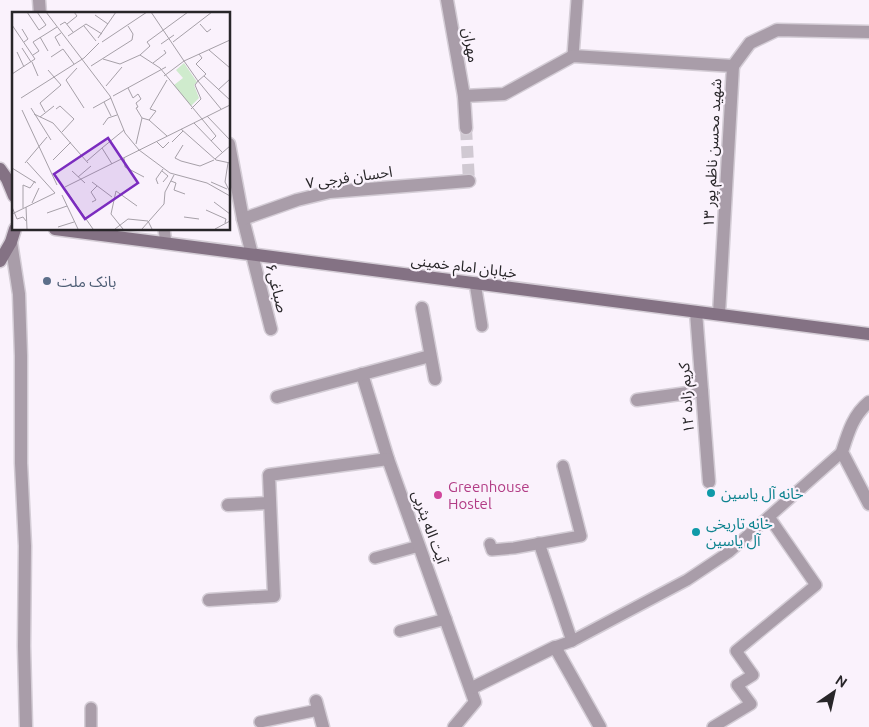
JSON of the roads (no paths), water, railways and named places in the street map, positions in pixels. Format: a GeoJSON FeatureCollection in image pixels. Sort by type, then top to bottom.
{"type":"FeatureCollection","features":[{"type":"Feature","properties":{"kind":"main road"},"geometry":{"type":"LineString","coordinates":[[0,169],[8,179],[12,190]]}},
{"type":"Feature","properties":{"kind":"main road"},"geometry":{"type":"LineString","coordinates":[[0,261],[11,242],[15,230]]}},
{"type":"Feature","properties":{"kind":"main road","name":"خیابان امام خمینی"},"geometry":{"type":"LineString","coordinates":[[63,230],[869,334]]}},
{"type":"Feature","properties":{"kind":"street","name":"مهران"},"geometry":{"type":"LineString","coordinates":[[447,0],[464,96],[466,128]]}},
{"type":"Feature","properties":{"kind":"street"},"geometry":{"type":"LineString","coordinates":[[734,66],[750,42],[777,30],[869,32]]}},
{"type":"Feature","properties":{"kind":"street"},"geometry":{"type":"LineString","coordinates":[[464,96],[504,94],[573,56]]}},
{"type":"Feature","properties":{"kind":"street","name":"شهید محسن ناظم پور ۱۳"},"geometry":{"type":"LineString","coordinates":[[573,56],[734,66],[719,314]]}},
{"type":"Feature","properties":{"kind":"street"},"geometry":{"type":"LineString","coordinates":[[230,149],[243,219],[252,254]]}},
{"type":"Feature","properties":{"kind":"street","name":"احسان فرجی ۷"},"geometry":{"type":"LineString","coordinates":[[243,219],[297,200],[330,192],[468,180]]}},
{"type":"Feature","properties":{"kind":"street"},"geometry":{"type":"LineString","coordinates":[[11,242],[19,294],[21,463],[25,546],[24,646],[26,727]]}},
{"type":"Feature","properties":{"kind":"street","name":"صباغی۶"},"geometry":{"type":"LineString","coordinates":[[252,254],[271,329]]}},
{"type":"Feature","properties":{"kind":"street"},"geometry":{"type":"LineString","coordinates":[[422,308],[435,379]]}},
{"type":"Feature","properties":{"kind":"street","name":"کریم زاده ۱۲"},"geometry":{"type":"LineString","coordinates":[[696,312],[709,482]]}},
{"type":"Feature","properties":{"kind":"street"},"geometry":{"type":"LineString","coordinates":[[277,397],[430,356]]}},
{"type":"Feature","properties":{"kind":"street","name":"آیت اله یثربی"},"geometry":{"type":"LineString","coordinates":[[362,374],[388,459],[472,688]]}},
{"type":"Feature","properties":{"kind":"street"},"geometry":{"type":"LineString","coordinates":[[637,400],[702,391]]}},
{"type":"Feature","properties":{"kind":"street"},"geometry":{"type":"LineString","coordinates":[[869,402],[858,413],[849,429],[842,452],[869,504]]}},
{"type":"Feature","properties":{"kind":"street"},"geometry":{"type":"LineString","coordinates":[[209,600],[274,596],[269,475],[388,459]]}},
{"type":"Feature","properties":{"kind":"street"},"geometry":{"type":"LineString","coordinates":[[228,506],[269,503]]}},
{"type":"Feature","properties":{"kind":"street"},"geometry":{"type":"LineString","coordinates":[[454,727],[475,702],[472,688],[555,648],[600,727]]}},
{"type":"Feature","properties":{"kind":"street"},"geometry":{"type":"LineString","coordinates":[[317,706],[323,727]]}},
{"type":"Feature","properties":{"kind":"lane"},"geometry":{"type":"LineString","coordinates":[[573,56],[577,0]]}},
{"type":"Feature","properties":{"kind":"lane"},"geometry":{"type":"LineString","coordinates":[[164,230],[166,243]]}},
{"type":"Feature","properties":{"kind":"lane"},"geometry":{"type":"LineString","coordinates":[[475,283],[482,326]]}},
{"type":"Feature","properties":{"kind":"lane"},"geometry":{"type":"LineString","coordinates":[[555,648],[687,580],[729,552],[842,452]]}},
{"type":"Feature","properties":{"kind":"lane"},"geometry":{"type":"LineString","coordinates":[[490,544],[492,550],[581,536],[563,466]]}},
{"type":"Feature","properties":{"kind":"lane"},"geometry":{"type":"LineString","coordinates":[[713,727],[757,707],[737,685],[753,675],[736,651],[816,585],[769,517]]}},
{"type":"Feature","properties":{"kind":"lane"},"geometry":{"type":"LineString","coordinates":[[539,543],[572,640]]}},
{"type":"Feature","properties":{"kind":"lane"},"geometry":{"type":"LineString","coordinates":[[375,558],[419,546]]}},
{"type":"Feature","properties":{"kind":"lane"},"geometry":{"type":"LineString","coordinates":[[400,631],[446,619]]}},
{"type":"Feature","properties":{"kind":"lane"},"geometry":{"type":"LineString","coordinates":[[260,722],[317,706]]}},
{"type":"Feature","properties":{"kind":"lane"},"geometry":{"type":"LineString","coordinates":[[91,708],[91,727]]}},
{"type":"Feature","properties":{"kind":"tunnel"},"geometry":{"type":"LineString","coordinates":[[466,128],[469,181]]}},
{"type":"Feature","properties":{"kind":"place","name":"بانک ملت"},"geometry":{"type":"Point","coordinates":[47,281]}},
{"type":"Feature","properties":{"kind":"place","name":"خانه آل یاسین"},"geometry":{"type":"Point","coordinates":[711,493]}},
{"type":"Feature","properties":{"kind":"place","name":"Greenhouse Hostel"},"geometry":{"type":"Point","coordinates":[438,495]}},
{"type":"Feature","properties":{"kind":"place","name":"خانه تاریخی آل یاسین"},"geometry":{"type":"Point","coordinates":[696,532]}}]}
